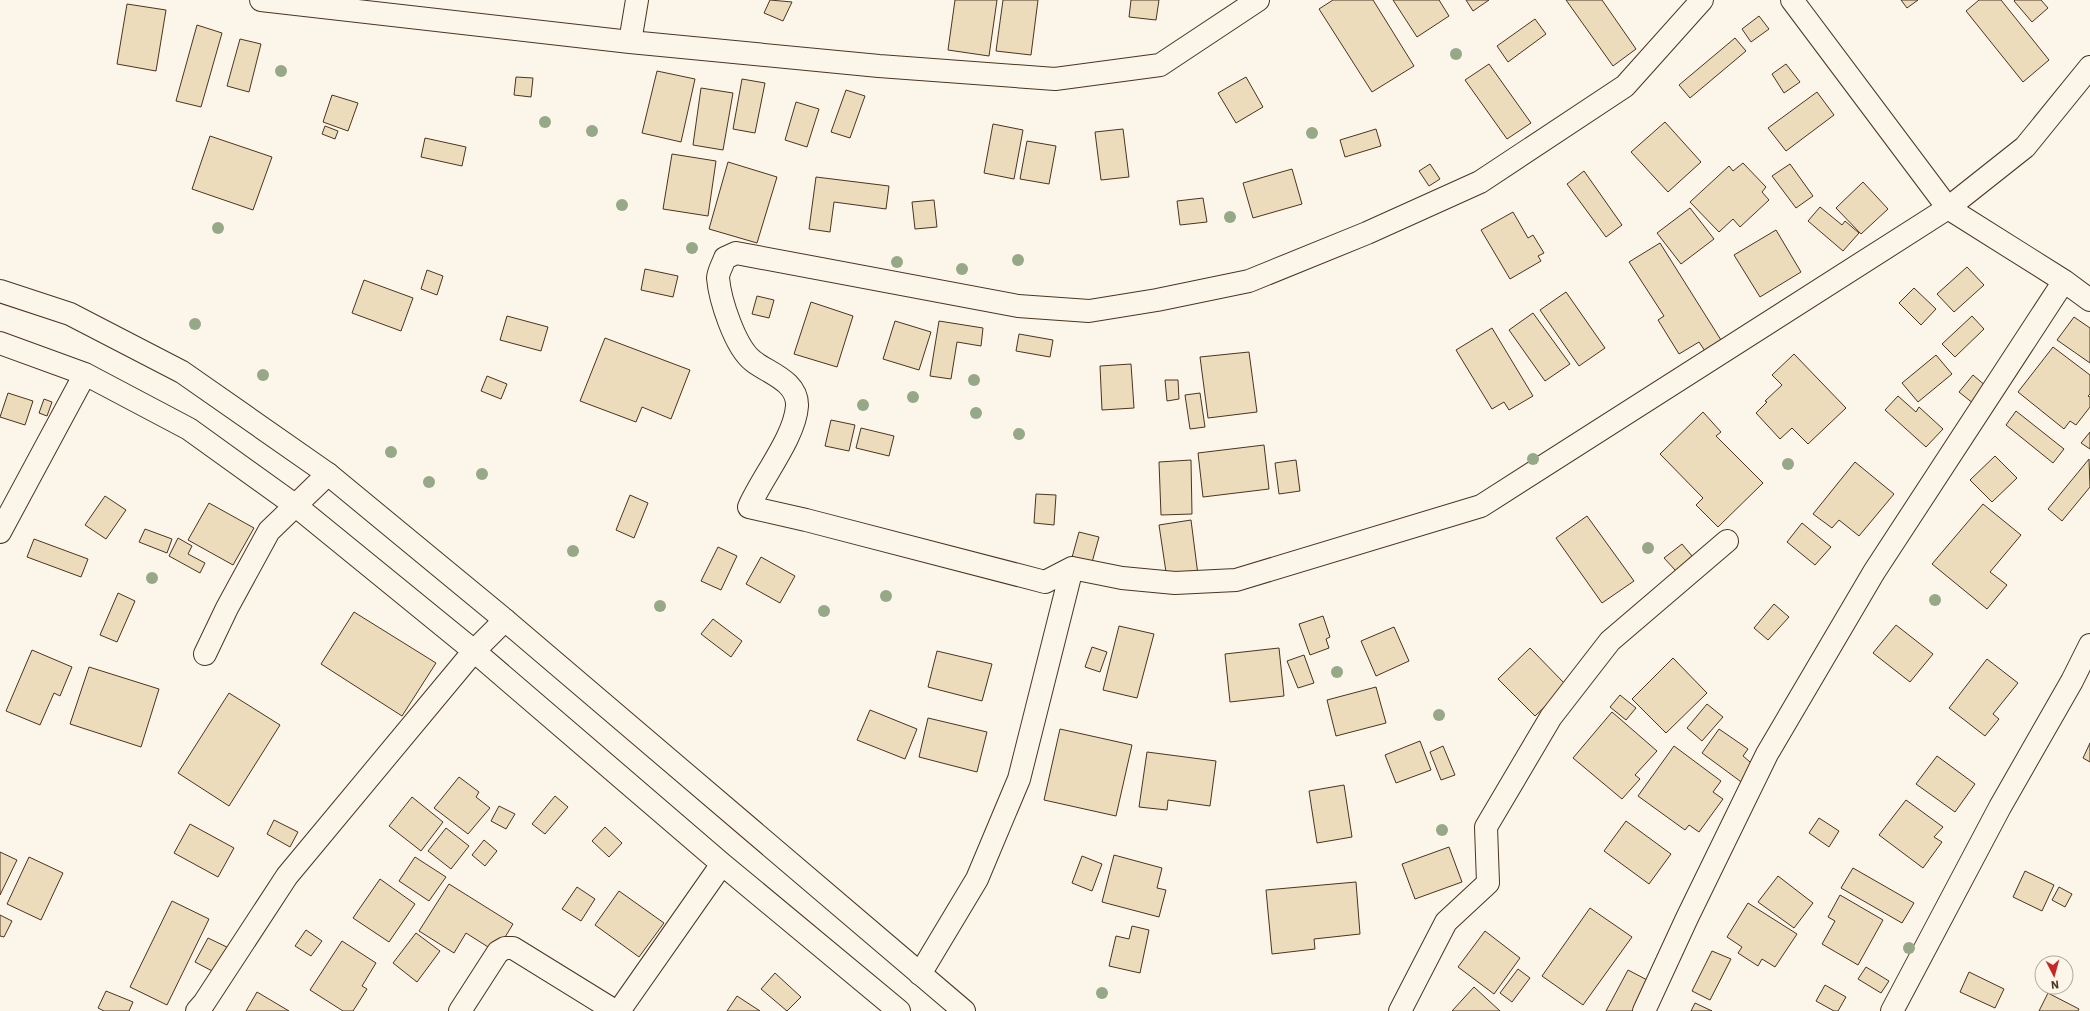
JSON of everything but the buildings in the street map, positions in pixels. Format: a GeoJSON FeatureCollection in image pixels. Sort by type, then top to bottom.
{"type":"FeatureCollection","features":[{"type":"Feature","properties":{"kind":"street"},"geometry":{"type":"LineString","coordinates":[[261,0],[630,42],[879,66],[1055,79],[1160,65],[1258,0]]}},
{"type":"Feature","properties":{"kind":"street"},"geometry":{"type":"LineString","coordinates":[[630,42],[638,0]]}},
{"type":"Feature","properties":{"kind":"street"},"geometry":{"type":"LineString","coordinates":[[1702,0],[1625,86],[1480,182],[1367,233],[1249,281],[1157,300],[1089,311],[1018,306],[736,253],[725,258],[718,276],[730,327],[751,360],[787,382],[795,393],[797,406],[791,428],[749,507],[806,520],[1045,582],[1072,568],[1122,578],[1175,583],[1236,580],[1481,506],[1948,208],[2025,146],[2090,67]]}},
{"type":"Feature","properties":{"kind":"street"},"geometry":{"type":"LineString","coordinates":[[1792,0],[1948,208],[2064,281],[2090,300]]}},
{"type":"Feature","properties":{"kind":"street"},"geometry":{"type":"LineString","coordinates":[[1644,1011],[1687,918],[1767,754],[1874,572],[2064,281]]}},
{"type":"Feature","properties":{"kind":"street"},"geometry":{"type":"LineString","coordinates":[[0,290],[70,314],[182,372],[328,474],[505,620],[920,974],[959,1010]]}},
{"type":"Feature","properties":{"kind":"street"},"geometry":{"type":"LineString","coordinates":[[0,344],[85,374],[189,429],[296,506],[474,651],[722,864],[899,1011]]}},
{"type":"Feature","properties":{"kind":"street"},"geometry":{"type":"LineString","coordinates":[[0,532],[85,374]]}},
{"type":"Feature","properties":{"kind":"street"},"geometry":{"type":"LineString","coordinates":[[204,654],[269,531],[328,474]]}},
{"type":"Feature","properties":{"kind":"street"},"geometry":{"type":"LineString","coordinates":[[1400,1011],[1446,922],[1488,883],[1486,827],[1551,717],[1610,641],[1728,541]]}},
{"type":"Feature","properties":{"kind":"street"},"geometry":{"type":"LineString","coordinates":[[920,974],[977,879],[1019,779],[1072,568]]}},
{"type":"Feature","properties":{"kind":"street"},"geometry":{"type":"LineString","coordinates":[[197,1011],[204,1003],[287,876],[474,651],[505,620]]}},
{"type":"Feature","properties":{"kind":"street"},"geometry":{"type":"LineString","coordinates":[[1892,1011],[1996,814],[2072,681],[2090,645]]}},
{"type":"Feature","properties":{"kind":"street"},"geometry":{"type":"LineString","coordinates":[[619,1011],[722,864]]}},
{"type":"Feature","properties":{"kind":"street"},"geometry":{"type":"LineString","coordinates":[[460,1011],[498,952],[505,948],[513,948],[615,1011]]}}]}
